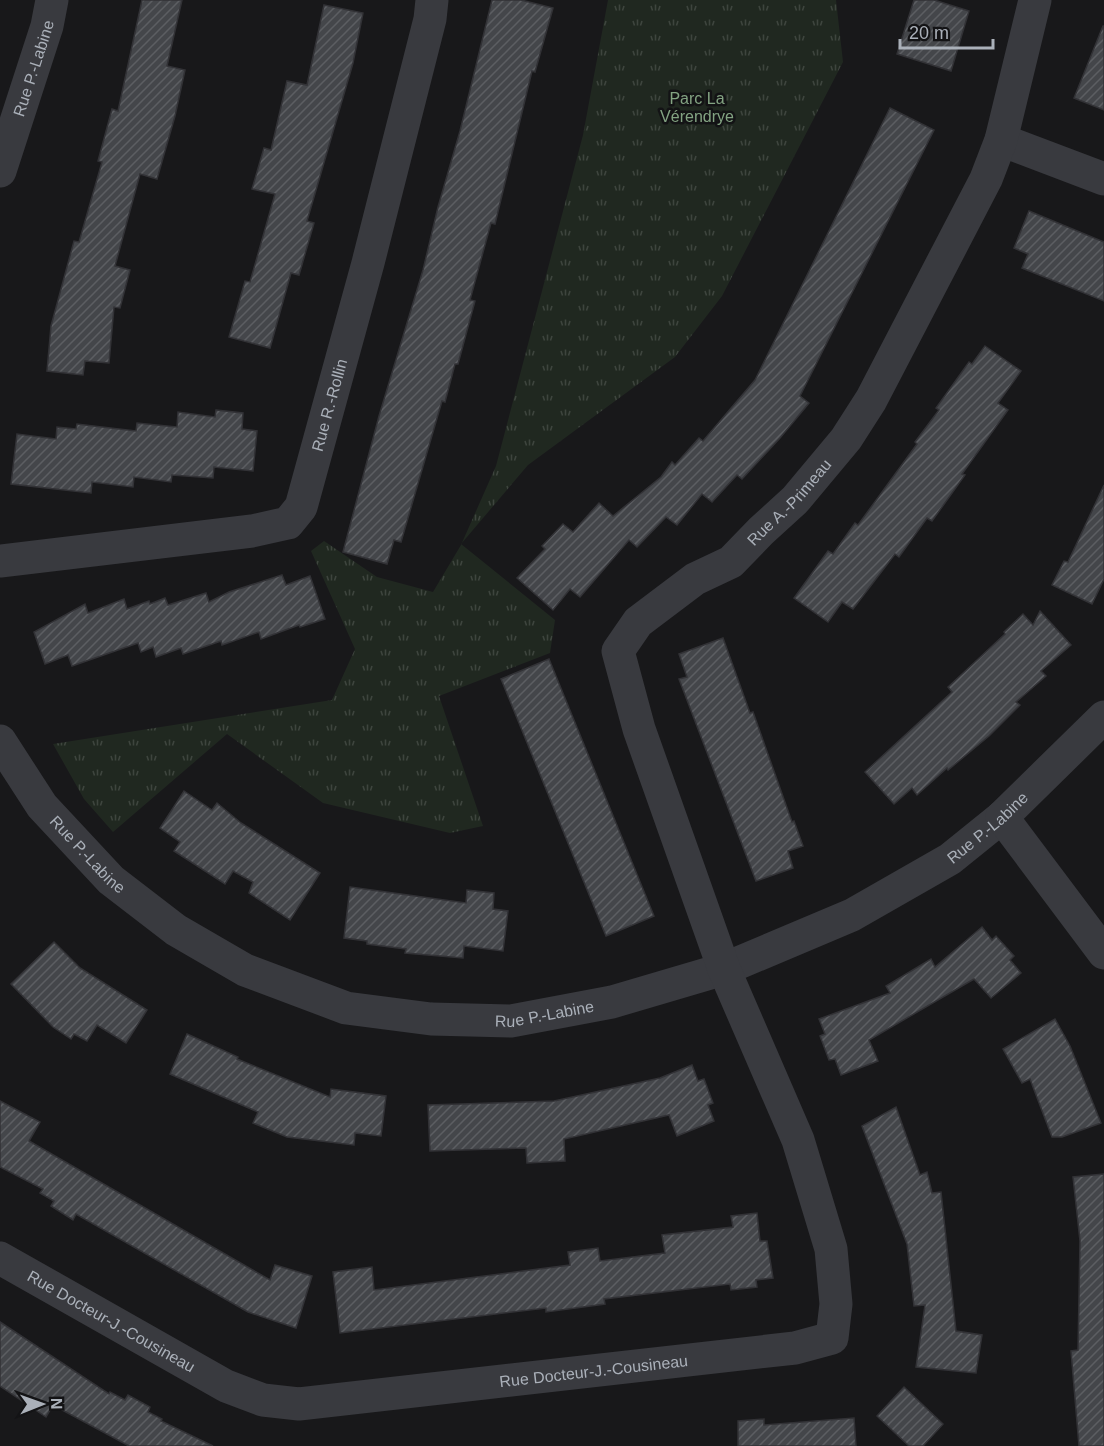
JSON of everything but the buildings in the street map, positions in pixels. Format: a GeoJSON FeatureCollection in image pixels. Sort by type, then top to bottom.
{"type":"FeatureCollection","features":[{"type":"Feature","properties":{"kind":"street","name":"Rue P.-Labine"},"geometry":{"type":"LineString","coordinates":[[0,171],[47,26],[52,0]]}},
{"type":"Feature","properties":{"kind":"street","name":"Rue R.-Rollin"},"geometry":{"type":"LineString","coordinates":[[0,561],[252,531],[288,523],[301,507],[370,252],[427,31],[432,0]]}},
{"type":"Feature","properties":{"kind":"street","name":"Rue A.-Primeau"},"geometry":{"type":"LineString","coordinates":[[724,969],[639,729],[618,651],[638,622],[695,579],[731,562],[795,500],[846,439],[871,400],[986,179],[1001,140],[1035,0]]}},
{"type":"Feature","properties":{"kind":"street"},"geometry":{"type":"LineString","coordinates":[[1001,140],[1104,179]]}},
{"type":"Feature","properties":{"kind":"street","name":"Rue P.-Labine"},"geometry":{"type":"LineString","coordinates":[[0,741],[42,806],[111,880],[176,930],[245,970],[346,1008],[431,1019],[511,1021],[612,1002],[724,969],[852,915],[950,860],[1002,817],[1104,717]]}},
{"type":"Feature","properties":{"kind":"street"},"geometry":{"type":"LineString","coordinates":[[1002,817],[1104,953]]}},
{"type":"Feature","properties":{"kind":"street","name":"Rue Docteur-J.-Cousineau"},"geometry":{"type":"LineString","coordinates":[[0,1258],[226,1386],[263,1400],[298,1404],[795,1348],[832,1338],[836,1304],[831,1248],[798,1140],[724,969]]}},
{"type":"Feature","properties":{"kind":"green space","name":"Parc La Vérendrye"},"geometry":{"type":"Polygon","coordinates":[[[608,0],[836,0],[843,62],[722,296],[675,357],[528,465],[462,543],[496,466],[583,135],[608,0]]]}},
{"type":"Feature","properties":{"kind":"green space"},"geometry":{"type":"Polygon","coordinates":[[[324,541],[377,577],[433,592],[461,544],[555,620],[550,653],[439,696],[483,826],[450,833],[323,803],[227,734],[113,832],[84,799],[53,744],[332,700],[355,649],[311,551],[324,541]]]}}]}
